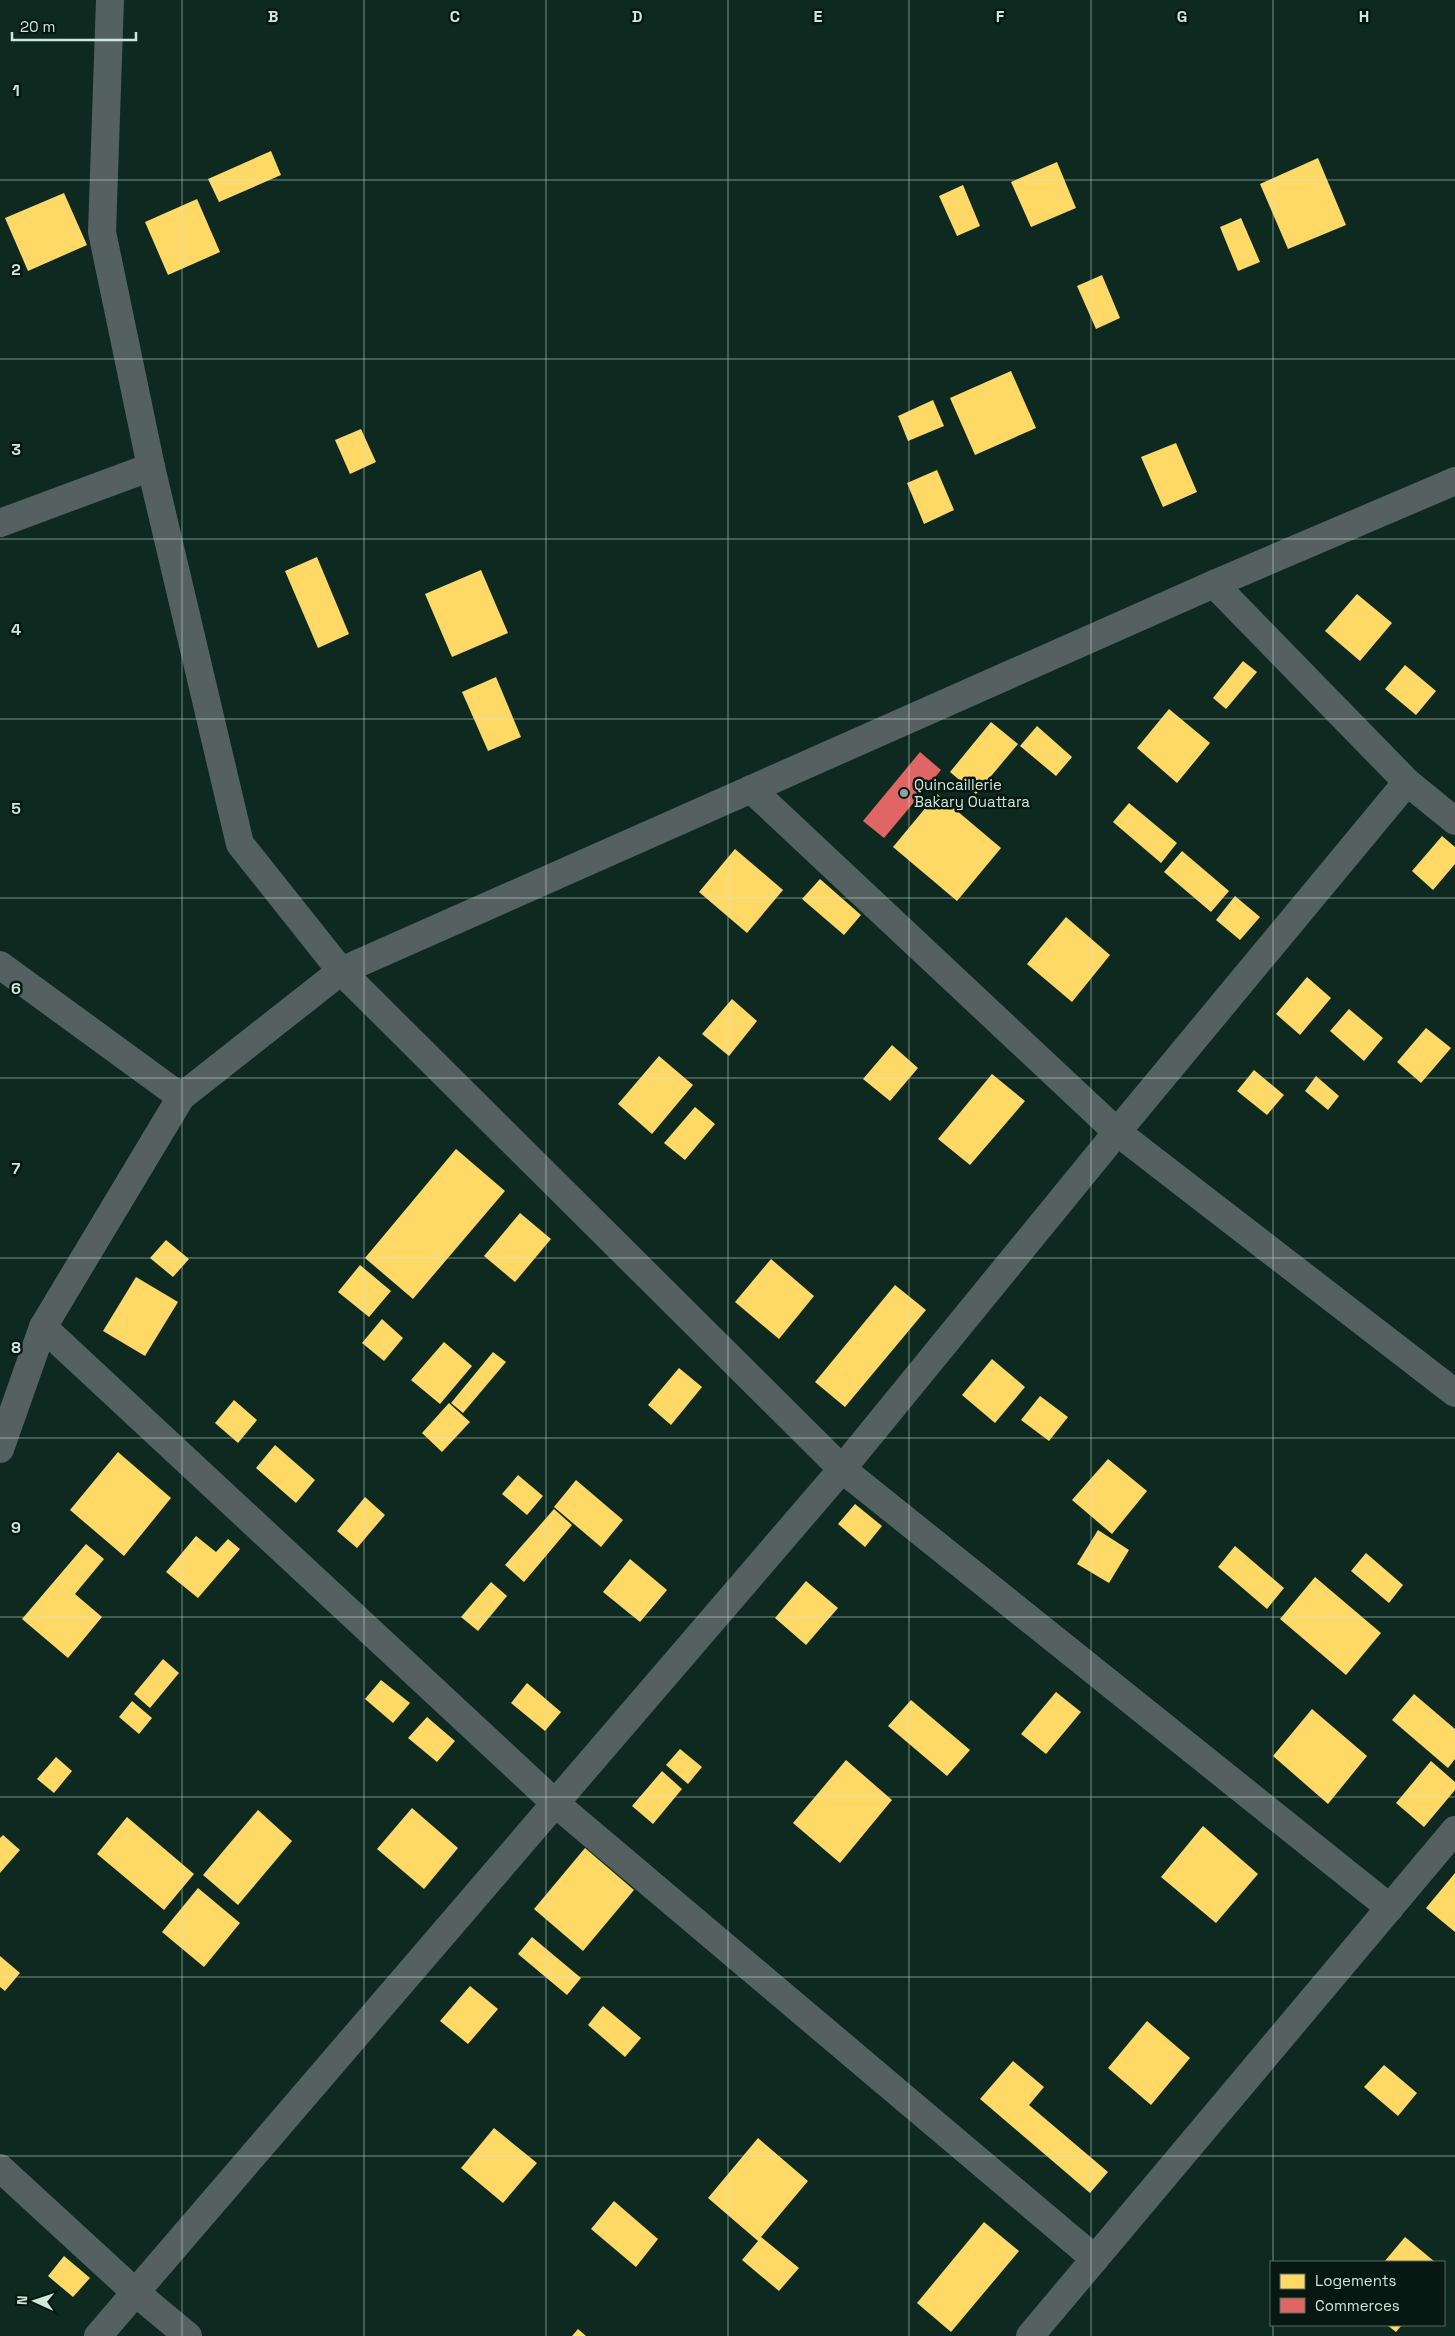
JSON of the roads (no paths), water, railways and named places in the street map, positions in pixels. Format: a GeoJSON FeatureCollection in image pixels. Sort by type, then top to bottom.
{"type":"FeatureCollection","features":[{"type":"Feature","properties":{"kind":"street"},"geometry":{"type":"LineString","coordinates":[[110,0],[102,232],[151,467],[240,844],[341,972],[842,1469],[1390,1908]]}},
{"type":"Feature","properties":{"kind":"street"},"geometry":{"type":"LineString","coordinates":[[0,523],[151,467]]}},
{"type":"Feature","properties":{"kind":"street"},"geometry":{"type":"LineString","coordinates":[[0,1449],[43,1327],[181,1098],[341,972],[1214,584],[1455,481]]}},
{"type":"Feature","properties":{"kind":"street"},"geometry":{"type":"LineString","coordinates":[[1214,584],[1408,782],[1455,821]]}},
{"type":"Feature","properties":{"kind":"street"},"geometry":{"type":"LineString","coordinates":[[98,2336],[842,1469],[1117,1132],[1408,782]]}},
{"type":"Feature","properties":{"kind":"street"},"geometry":{"type":"LineString","coordinates":[[751,789],[1117,1132],[1455,1393]]}},
{"type":"Feature","properties":{"kind":"street"},"geometry":{"type":"LineString","coordinates":[[0,965],[181,1098]]}},
{"type":"Feature","properties":{"kind":"street"},"geometry":{"type":"LineString","coordinates":[[43,1327],[555,1803],[1095,2259]]}},
{"type":"Feature","properties":{"kind":"street"},"geometry":{"type":"LineString","coordinates":[[1030,2336],[1455,1830]]}},
{"type":"Feature","properties":{"kind":"street"},"geometry":{"type":"LineString","coordinates":[[0,2168],[135,2292],[188,2336]]}},
{"type":"Feature","properties":{"kind":"place","name":"Quincaillerie Bakary Ouattara"},"geometry":{"type":"Point","coordinates":[904,793]}}]}
